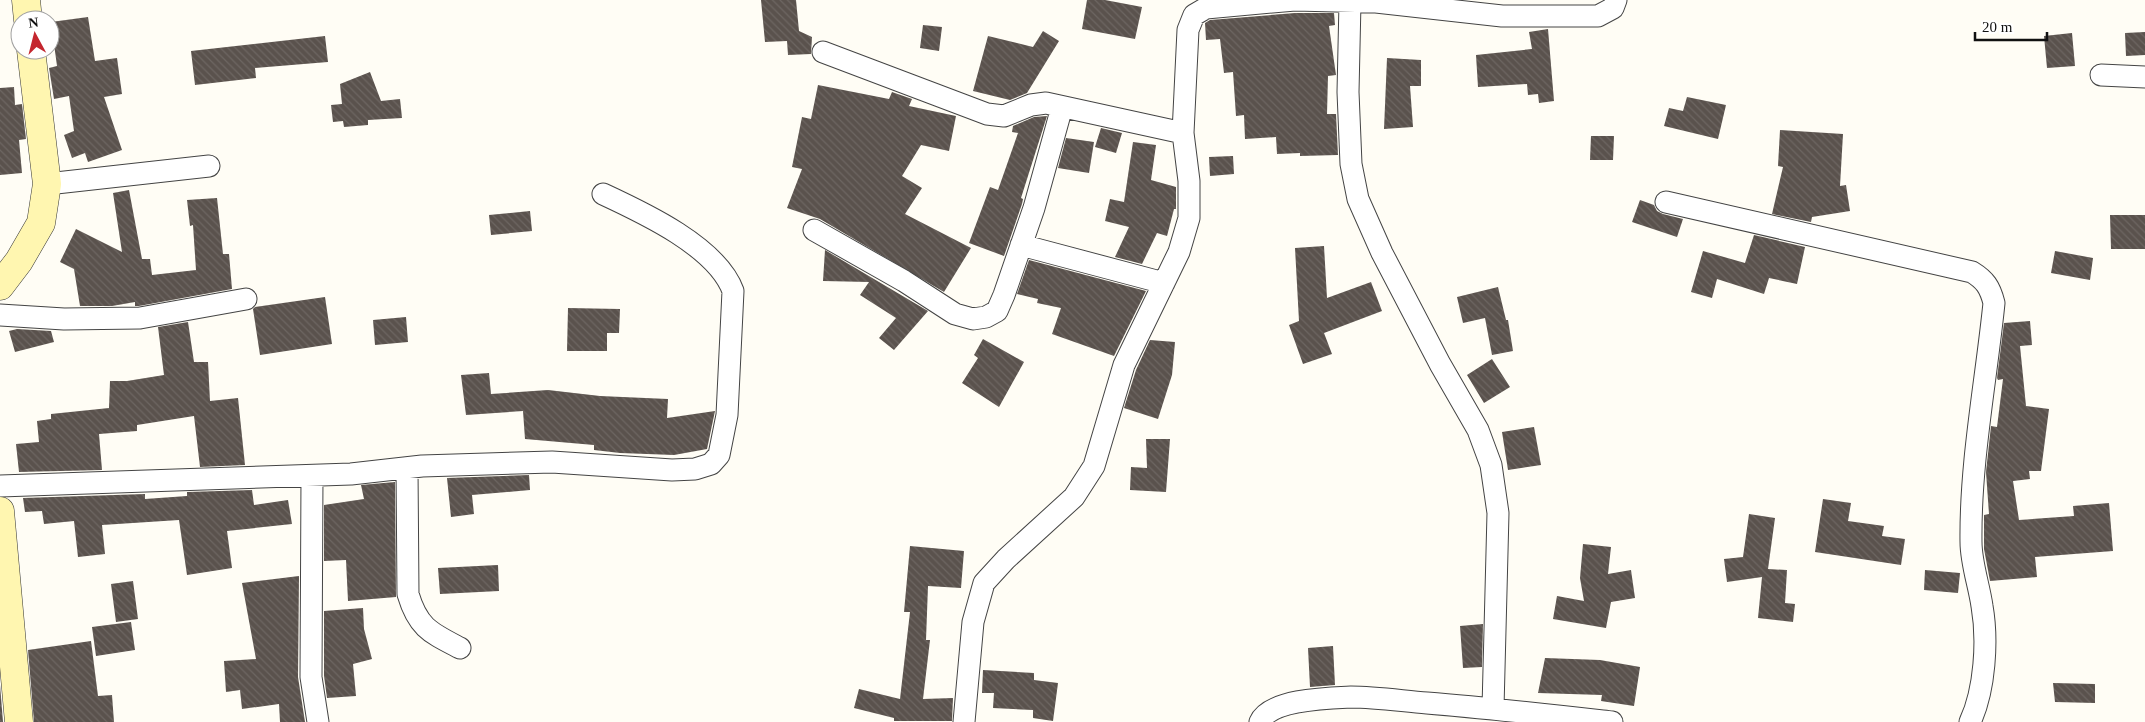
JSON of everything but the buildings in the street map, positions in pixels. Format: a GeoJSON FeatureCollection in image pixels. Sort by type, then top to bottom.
{"type":"FeatureCollection","features":[{"type":"Feature","properties":{"kind":"street"},"geometry":{"type":"LineString","coordinates":[[964,722],[973,622],[984,583],[1006,558],[1074,497],[1094,466],[1124,365],[1179,252],[1189,218],[1189,181],[1183,132],[1188,30],[1194,15],[1206,8],[1295,0],[1376,1],[1502,16],[1598,16],[1613,8],[1616,0]]}},
{"type":"Feature","properties":{"kind":"street"},"geometry":{"type":"LineString","coordinates":[[1350,2],[1348,92],[1351,164],[1358,199],[1382,254],[1478,430],[1491,465],[1498,513],[1493,708]]}},
{"type":"Feature","properties":{"kind":"street"},"geometry":{"type":"LineString","coordinates":[[823,52],[987,114],[1004,116],[1031,105],[1046,103],[1183,132]]}},
{"type":"Feature","properties":{"kind":"street"},"geometry":{"type":"LineString","coordinates":[[0,286],[19,261],[41,223],[47,184],[32,60]]}},
{"type":"Feature","properties":{"kind":"street"},"geometry":{"type":"LineString","coordinates":[[2101,75],[2145,78]]}},
{"type":"Feature","properties":{"kind":"street"},"geometry":{"type":"LineString","coordinates":[[814,230],[904,281],[955,314],[973,319],[986,317],[997,311],[1021,245],[1062,107]]}},
{"type":"Feature","properties":{"kind":"street"},"geometry":{"type":"LineString","coordinates":[[47,184],[209,166]]}},
{"type":"Feature","properties":{"kind":"street"},"geometry":{"type":"LineString","coordinates":[[0,486],[312,476],[407,468],[552,462],[672,470],[695,469],[712,464],[719,455],[727,415],[733,291],[728,277],[718,264],[660,220],[603,194]]}},
{"type":"Feature","properties":{"kind":"street"},"geometry":{"type":"LineString","coordinates":[[1666,202],[1972,272],[1984,279],[1991,291],[1994,303],[1972,499],[1970,544],[1982,607],[1985,640],[1982,676],[1970,722]]}},
{"type":"Feature","properties":{"kind":"street"},"geometry":{"type":"LineString","coordinates":[[1021,245],[1164,283]]}},
{"type":"Feature","properties":{"kind":"street"},"geometry":{"type":"LineString","coordinates":[[0,315],[64,318],[140,318],[246,299]]}},
{"type":"Feature","properties":{"kind":"street"},"geometry":{"type":"LineString","coordinates":[[407,468],[408,594],[414,612],[429,632],[460,648]]}},
{"type":"Feature","properties":{"kind":"street"},"geometry":{"type":"LineString","coordinates":[[312,476],[311,677],[318,722]]}},
{"type":"Feature","properties":{"kind":"street"},"geometry":{"type":"LineString","coordinates":[[0,511],[19,722]]}},
{"type":"Feature","properties":{"kind":"street"},"geometry":{"type":"LineString","coordinates":[[1260,722],[1263,715],[1278,707],[1303,702],[1353,697],[1493,708],[1612,722]]}}]}
